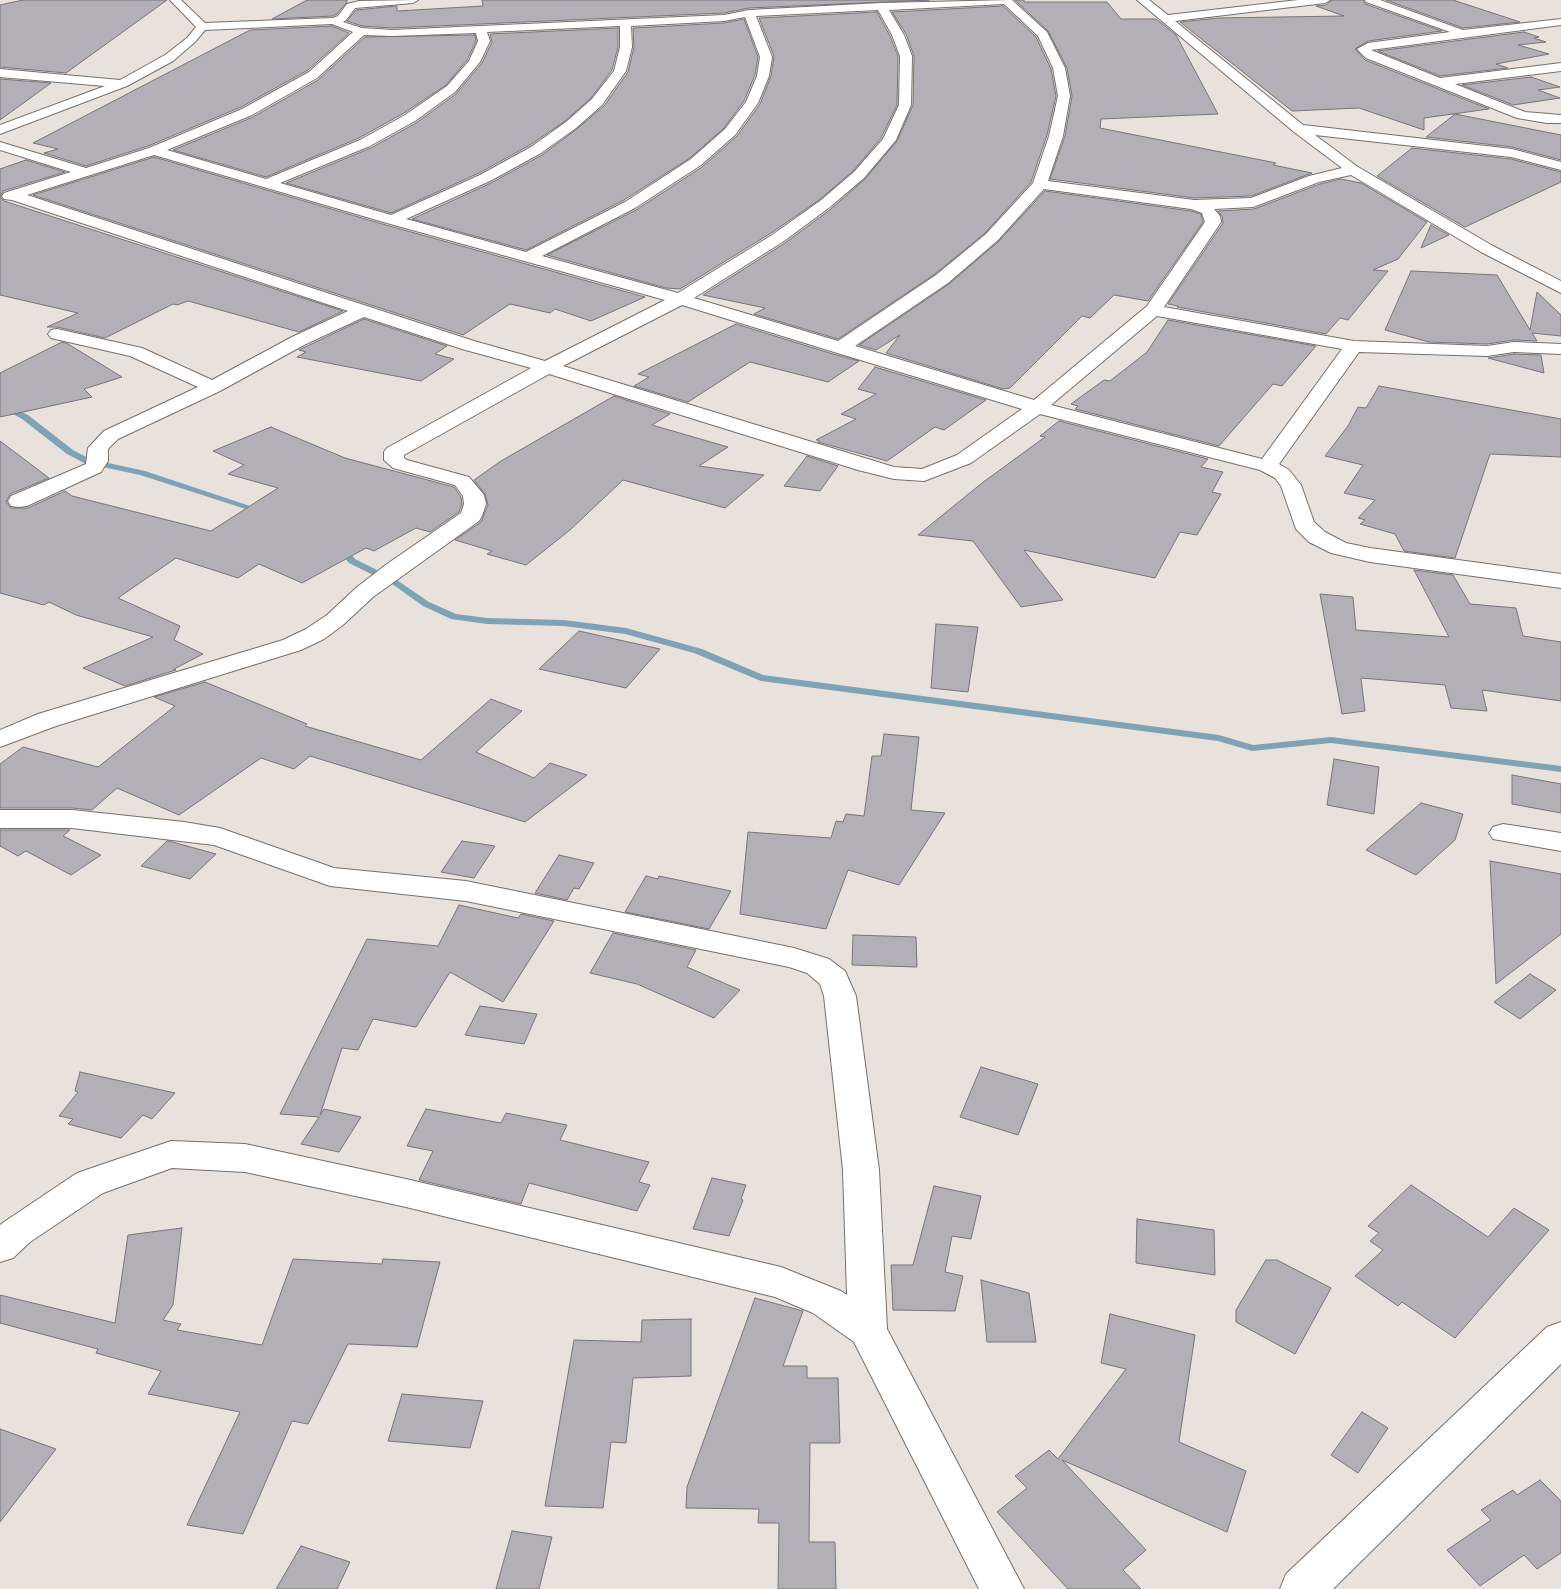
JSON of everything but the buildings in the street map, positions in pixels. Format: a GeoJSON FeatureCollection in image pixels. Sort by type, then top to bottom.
{"type":"FeatureCollection","features":[{"type":"Feature","properties":{"kind":"street"},"geometry":{"type":"LineString","coordinates":[[175,0],[202,27]]}},
{"type":"Feature","properties":{"kind":"street"},"geometry":{"type":"LineString","coordinates":[[0,130],[123,83],[169,58],[191,40],[202,27],[334,21],[342,18],[351,6],[413,0]]}},
{"type":"Feature","properties":{"kind":"street"},"geometry":{"type":"LineString","coordinates":[[1142,0],[1299,129],[1353,170],[1487,249],[1561,288]]}},
{"type":"Feature","properties":{"kind":"street"},"geometry":{"type":"LineString","coordinates":[[1166,19],[1324,0]]}},
{"type":"Feature","properties":{"kind":"street"},"geometry":{"type":"LineString","coordinates":[[1370,0],[1464,33]]}},
{"type":"Feature","properties":{"kind":"street"},"geometry":{"type":"LineString","coordinates":[[334,21],[340,25],[362,31],[392,33],[724,18],[749,13],[1007,1],[1043,34],[1059,68],[1064,96],[1056,136],[1040,184],[992,238],[942,279],[840,348]]}},
{"type":"Feature","properties":{"kind":"street"},"geometry":{"type":"LineString","coordinates":[[0,739],[46,720],[292,645],[315,634],[335,620],[365,592],[395,569],[471,516],[476,504],[473,494],[462,481],[400,464],[394,460],[394,452],[547,367],[680,299],[778,238],[826,204],[859,175],[888,140],[906,106],[906,56],[898,35],[881,6]]}},
{"type":"Feature","properties":{"kind":"street"},"geometry":{"type":"LineString","coordinates":[[528,257],[630,205],[696,162],[730,132],[752,103],[763,76],[766,57],[749,13]]}},
{"type":"Feature","properties":{"kind":"street"},"geometry":{"type":"LineString","coordinates":[[392,220],[485,178],[536,150],[571,125],[596,102],[620,71],[626,48],[625,22]]}},
{"type":"Feature","properties":{"kind":"street"},"geometry":{"type":"LineString","coordinates":[[1561,22],[1372,45],[1363,49],[1370,55],[1522,115],[1561,119]]}},
{"type":"Feature","properties":{"kind":"street"},"geometry":{"type":"LineString","coordinates":[[268,182],[365,143],[410,118],[451,89],[474,62],[484,41],[481,30]]}},
{"type":"Feature","properties":{"kind":"street"},"geometry":{"type":"LineString","coordinates":[[6,196],[154,151],[247,112],[313,75],[362,31]]}},
{"type":"Feature","properties":{"kind":"street"},"geometry":{"type":"LineString","coordinates":[[1438,82],[1561,67]]}},
{"type":"Feature","properties":{"kind":"street"},"geometry":{"type":"LineString","coordinates":[[0,72],[123,83]]}},
{"type":"Feature","properties":{"kind":"street"},"geometry":{"type":"LineString","coordinates":[[1299,129],[1512,152],[1561,166]]}},
{"type":"Feature","properties":{"kind":"street"},"geometry":{"type":"LineString","coordinates":[[0,146],[86,172]]}},
{"type":"Feature","properties":{"kind":"street"},"geometry":{"type":"LineString","coordinates":[[154,151],[268,182],[392,220],[680,299],[1037,407],[1267,466],[1282,474],[1291,485],[1304,524],[1317,537],[1339,548],[1370,555],[1561,581]]}},
{"type":"Feature","properties":{"kind":"street"},"geometry":{"type":"LineString","coordinates":[[1040,184],[1194,205],[1253,202],[1314,180],[1353,170]]}},
{"type":"Feature","properties":{"kind":"street"},"geometry":{"type":"LineString","coordinates":[[6,196],[468,345],[547,367],[865,466],[910,475],[924,475],[936,472],[964,460],[1037,407],[1153,310],[1213,222],[1212,216],[1207,210],[1194,205]]}},
{"type":"Feature","properties":{"kind":"street"},"geometry":{"type":"LineString","coordinates":[[19,501],[96,465],[98,448],[111,435],[214,387],[298,341],[362,310]]}},
{"type":"Feature","properties":{"kind":"street"},"geometry":{"type":"LineString","coordinates":[[1153,310],[1354,346],[1488,351],[1514,348],[1561,349]]}},
{"type":"Feature","properties":{"kind":"street"},"geometry":{"type":"LineString","coordinates":[[57,334],[136,352],[214,387]]}},
{"type":"Feature","properties":{"kind":"street"},"geometry":{"type":"LineString","coordinates":[[1267,466],[1354,346]]}},
{"type":"Feature","properties":{"kind":"street"},"geometry":{"type":"LineString","coordinates":[[0,818],[72,819],[184,831],[220,837],[330,877],[466,891],[794,958],[818,966],[834,979],[840,996],[862,1170],[868,1330],[1002,1589]]}},
{"type":"Feature","properties":{"kind":"street"},"geometry":{"type":"LineString","coordinates":[[1503,833],[1561,842]]}},
{"type":"Feature","properties":{"kind":"street"},"geometry":{"type":"LineString","coordinates":[[0,1247],[17,1232],[90,1183],[171,1154],[245,1158],[406,1193],[781,1283],[827,1302],[868,1330]]}},
{"type":"Feature","properties":{"kind":"street"},"geometry":{"type":"LineString","coordinates":[[1302,1589],[1561,1338]]}},
{"type":"Feature","properties":{"kind":"waterway"},"geometry":{"type":"LineString","coordinates":[[0,404],[25,417],[70,452],[87,461],[142,473],[261,511]]}},
{"type":"Feature","properties":{"kind":"waterway"},"geometry":{"type":"LineString","coordinates":[[339,545],[352,561],[376,573]]}},
{"type":"Feature","properties":{"kind":"waterway"},"geometry":{"type":"LineString","coordinates":[[391,579],[426,604],[454,617],[487,621],[564,623],[626,631],[698,651],[761,678],[1219,738],[1252,748],[1331,740],[1561,769]]}}]}
